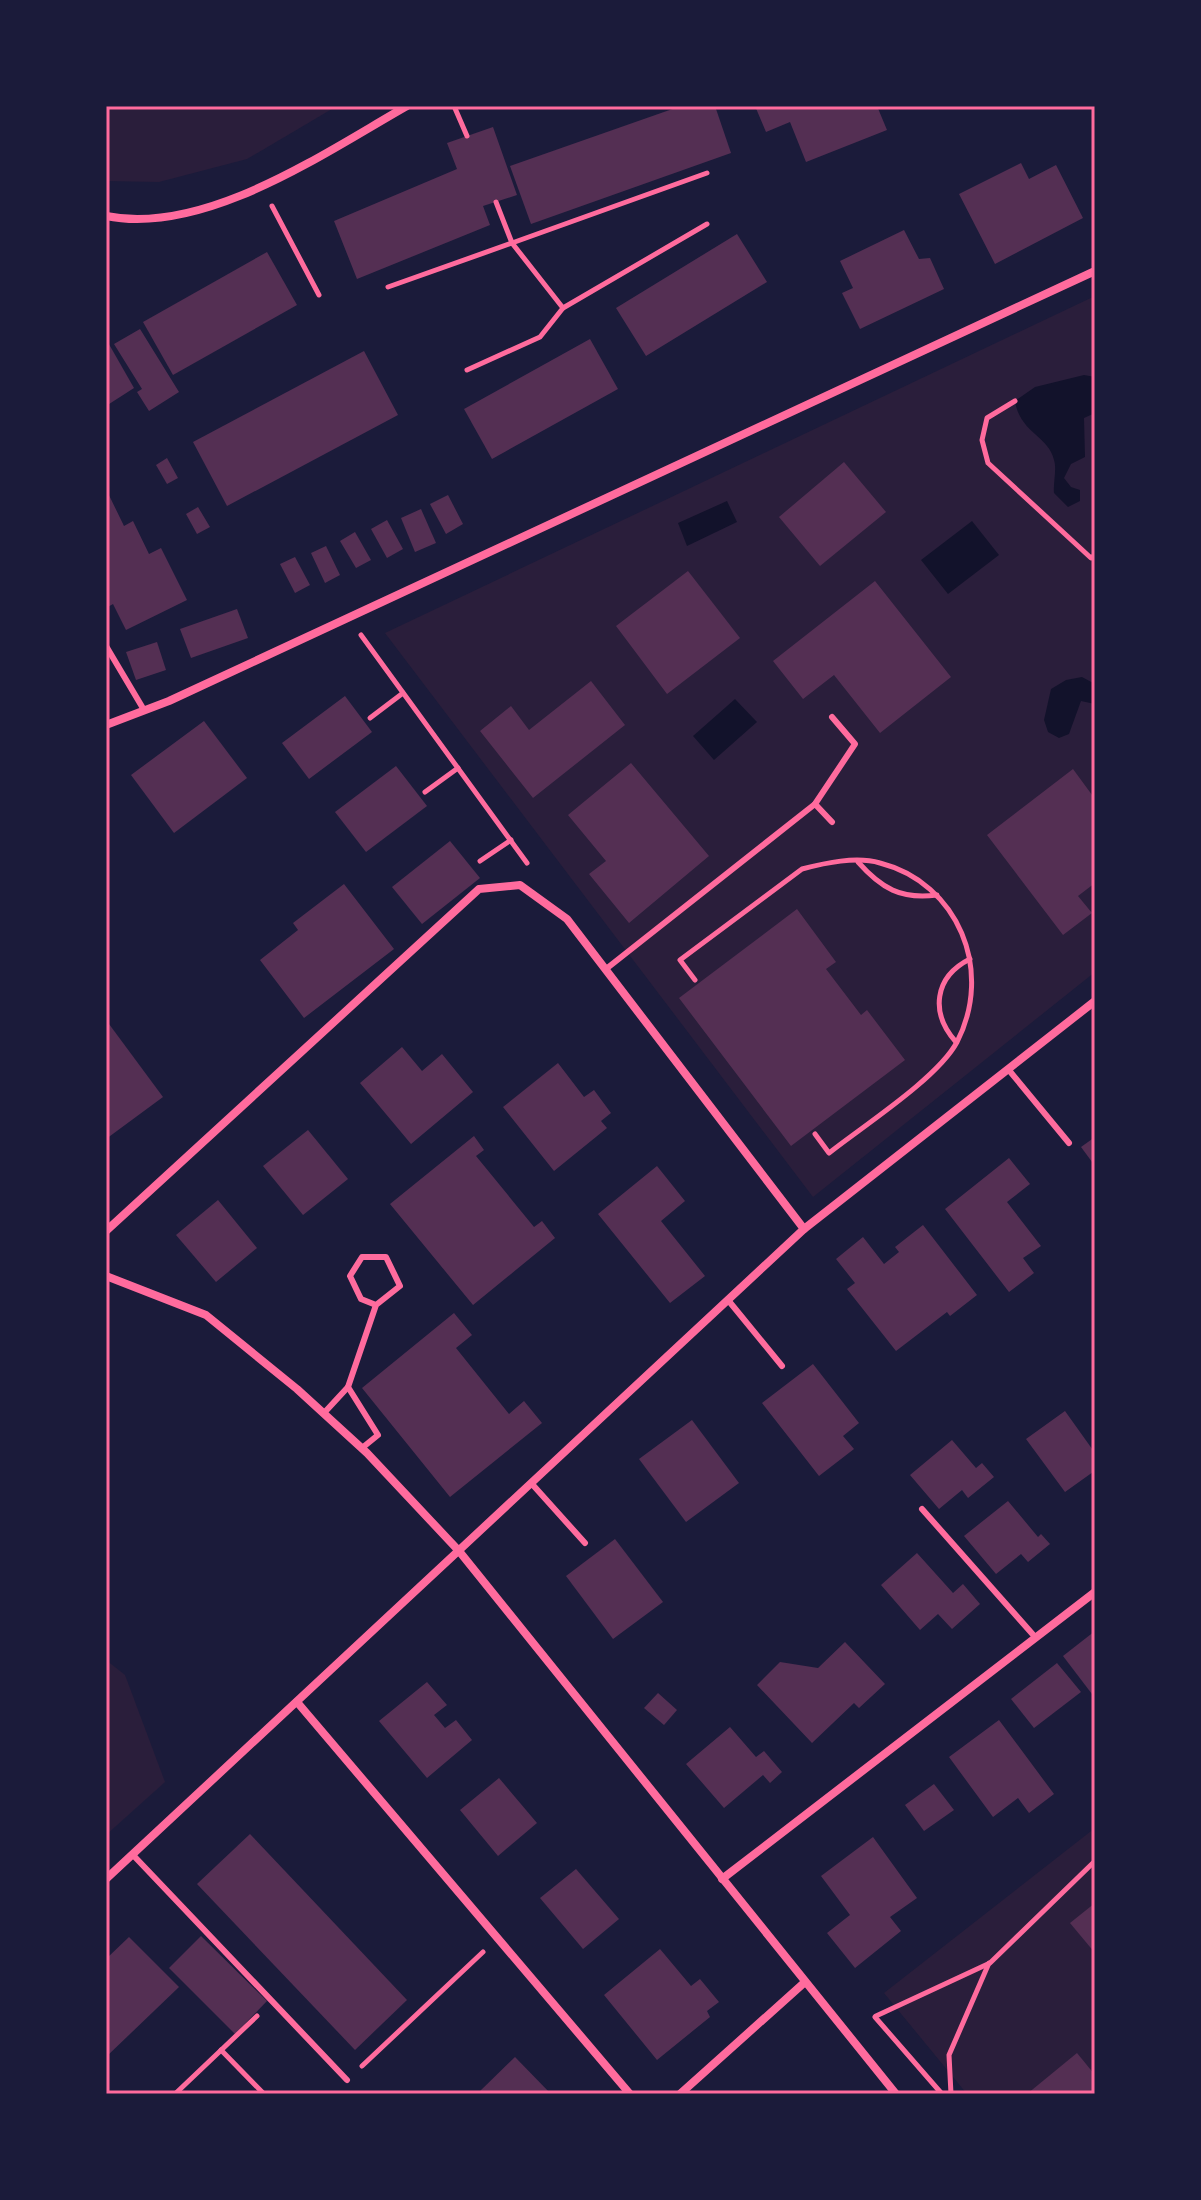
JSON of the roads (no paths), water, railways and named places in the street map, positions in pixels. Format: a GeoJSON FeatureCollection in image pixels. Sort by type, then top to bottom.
{"type":"FeatureCollection","features":[{"type":"Feature","properties":{"kind":"street"},"geometry":{"type":"LineString","coordinates":[[106,216],[133,222],[224,203],[262,187],[407,106]]}},
{"type":"Feature","properties":{"kind":"street"},"geometry":{"type":"LineString","coordinates":[[106,725],[348,617],[1095,271]]}},
{"type":"Feature","properties":{"kind":"street"},"geometry":{"type":"LineString","coordinates":[[106,1231],[479,889],[520,885],[567,919],[804,1229]]}},
{"type":"Feature","properties":{"kind":"street"},"geometry":{"type":"LineString","coordinates":[[106,1879],[804,1229],[1095,1001]]}},
{"type":"Feature","properties":{"kind":"street"},"geometry":{"type":"LineString","coordinates":[[106,1276],[206,1315],[362,1448],[459,1551],[896,2094]]}},
{"type":"Feature","properties":{"kind":"street"},"geometry":{"type":"LineString","coordinates":[[722,1879],[1095,1592]]}},
{"type":"Feature","properties":{"kind":"street"},"geometry":{"type":"LineString","coordinates":[[297,1702],[630,2094]]}},
{"type":"Feature","properties":{"kind":"street"},"geometry":{"type":"LineString","coordinates":[[680,2094],[805,1982]]}},
{"type":"Feature","properties":{"kind":"lane"},"geometry":{"type":"LineString","coordinates":[[106,646],[144,710]]}},
{"type":"Feature","properties":{"kind":"lane"},"geometry":{"type":"LineString","coordinates":[[606,969],[815,804],[855,744],[832,717]]}},
{"type":"Feature","properties":{"kind":"lane"},"geometry":{"type":"LineString","coordinates":[[815,804],[832,822]]}},
{"type":"Feature","properties":{"kind":"lane"},"geometry":{"type":"LineString","coordinates":[[1008,1069],[1069,1143]]}},
{"type":"Feature","properties":{"kind":"lane"},"geometry":{"type":"LineString","coordinates":[[324,1413],[348,1387],[376,1305],[400,1286],[386,1257],[362,1257],[350,1276],[361,1299],[376,1305]]}},
{"type":"Feature","properties":{"kind":"lane"},"geometry":{"type":"LineString","coordinates":[[728,1300],[782,1366]]}},
{"type":"Feature","properties":{"kind":"lane"},"geometry":{"type":"LineString","coordinates":[[348,1387],[378,1435],[362,1448]]}},
{"type":"Feature","properties":{"kind":"lane"},"geometry":{"type":"LineString","coordinates":[[532,1484],[585,1543]]}},
{"type":"Feature","properties":{"kind":"lane"},"geometry":{"type":"LineString","coordinates":[[922,1509],[1036,1638]]}},
{"type":"Feature","properties":{"kind":"lane"},"geometry":{"type":"LineString","coordinates":[[133,1855],[347,2080]]}}]}
